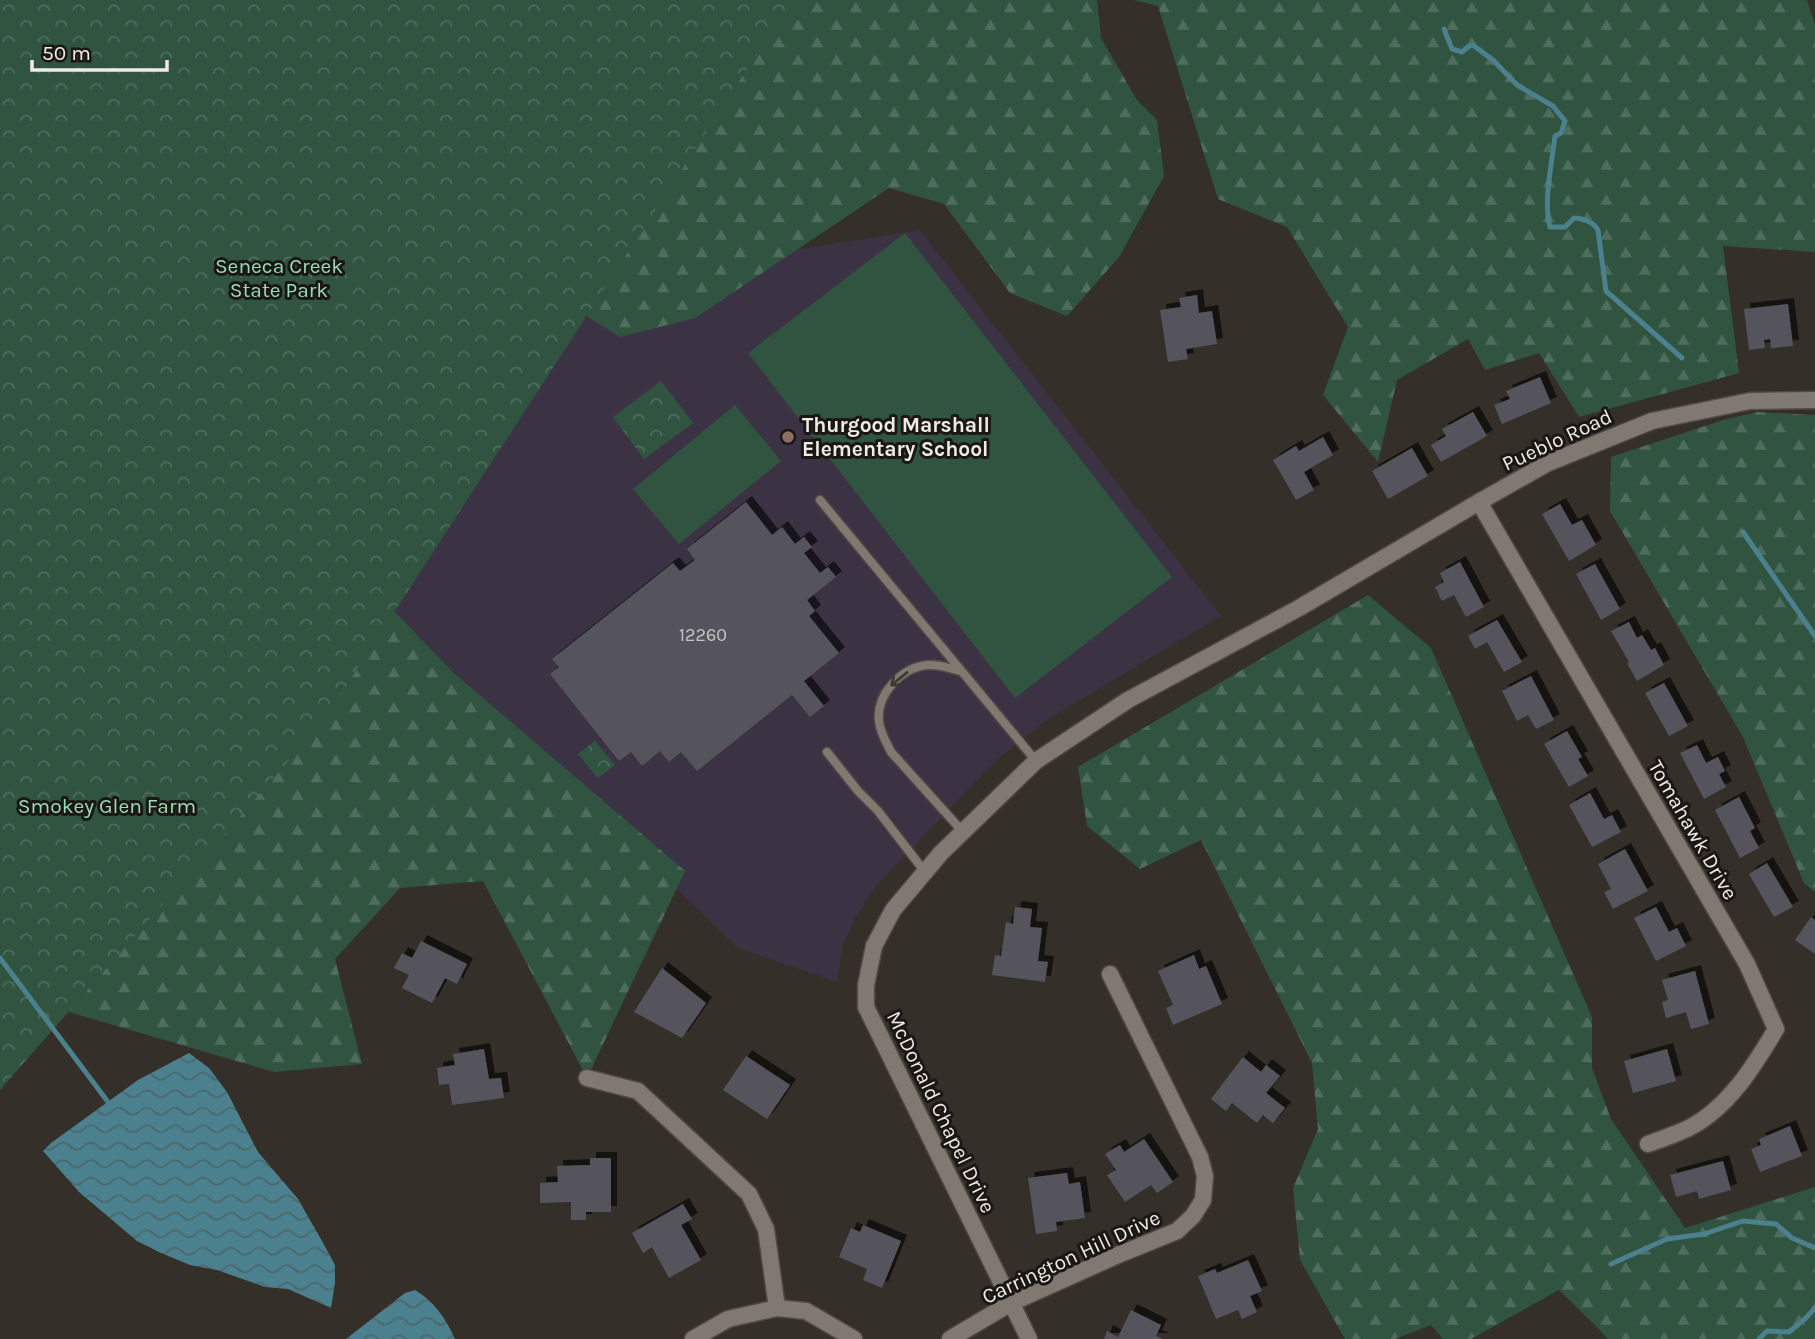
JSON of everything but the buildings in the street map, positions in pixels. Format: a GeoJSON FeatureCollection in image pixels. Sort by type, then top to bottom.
{"type":"FeatureCollection","features":[{"type":"Feature","properties":{"kind":"street","name":"Pueblo Road"},"geometry":{"type":"LineString","coordinates":[[1339,584],[1548,463],[1652,421],[1749,401],[1815,400]]}},
{"type":"Feature","properties":{"kind":"street","name":"Tomahawk Drive"},"geometry":{"type":"LineString","coordinates":[[1479,502],[1747,964],[1776,1029],[1740,1084],[1719,1107],[1691,1127],[1648,1144]]}},
{"type":"Feature","properties":{"kind":"street","name":"McDonald Chapel Drive"},"geometry":{"type":"LineString","coordinates":[[1029,1339],[866,1007],[866,985],[874,946],[892,910],[941,853],[1036,761],[1128,700],[1339,584]]}},
{"type":"Feature","properties":{"kind":"street","name":"Carrington Hill Drive"},"geometry":{"type":"LineString","coordinates":[[950,1339],[1011,1303],[1177,1231],[1194,1216],[1203,1200],[1205,1176],[1200,1157],[1110,974]]}},
{"type":"Feature","properties":{"kind":"street"},"geometry":{"type":"LineString","coordinates":[[587,1078],[638,1091],[749,1194],[766,1229],[777,1308]]}},
{"type":"Feature","properties":{"kind":"street"},"geometry":{"type":"LineString","coordinates":[[693,1339],[728,1319],[777,1308],[806,1311],[854,1339]]}},
{"type":"Feature","properties":{"kind":"lane"},"geometry":{"type":"LineString","coordinates":[[820,500],[1036,761]]}},
{"type":"Feature","properties":{"kind":"lane"},"geometry":{"type":"LineString","coordinates":[[962,673],[946,666],[930,664],[904,673],[889,687],[881,705],[879,721],[891,752],[962,832]]}},
{"type":"Feature","properties":{"kind":"lane"},"geometry":{"type":"LineString","coordinates":[[827,752],[878,811],[925,872]]}},
{"type":"Feature","properties":{"kind":"shaded area","name":"Thurgood Marshall Elementary School"},"geometry":{"type":"Polygon","coordinates":[[[624,226],[702,265],[920,230],[1221,616],[1050,718],[1001,756],[879,882],[854,920],[843,946],[837,982],[738,948],[391,609],[624,226]]]}},
{"type":"Feature","properties":{"kind":"green space","name":"Smokey Glen Farm"},"geometry":{"type":"Polygon","coordinates":[[[0,0],[1097,0],[1101,38],[1137,100],[1157,120],[1164,176],[1119,257],[1067,316],[1010,293],[944,204],[889,188],[695,318],[620,337],[585,315],[392,609],[454,673],[685,871],[587,1078],[483,881],[400,888],[335,959],[362,1064],[274,1072],[38,1003],[0,0]]]}},
{"type":"Feature","properties":{"kind":"green space","name":"Seneca Creek State Park"},"geometry":{"type":"Polygon","coordinates":[[[0,0],[792,0],[322,723],[0,1090],[0,0]]]}},
{"type":"Feature","properties":{"kind":"green space"},"geometry":{"type":"Polygon","coordinates":[[[1134,0],[1807,0],[1815,25],[1815,252],[1723,246],[1739,373],[1579,417],[1539,353],[1485,370],[1468,339],[1397,380],[1378,462],[1323,395],[1348,327],[1287,227],[1218,199],[1158,6],[1134,0]]]}},
{"type":"Feature","properties":{"kind":"green space"},"geometry":{"type":"Polygon","coordinates":[[[905,233],[1172,577],[1015,698],[748,353],[905,233]]]}},
{"type":"Feature","properties":{"kind":"green space"},"geometry":{"type":"Polygon","coordinates":[[[661,381],[693,423],[644,459],[613,417],[661,381]]]}},
{"type":"Feature","properties":{"kind":"green space"},"geometry":{"type":"Polygon","coordinates":[[[735,405],[781,461],[679,544],[633,489],[735,405]]]}},
{"type":"Feature","properties":{"kind":"green space"},"geometry":{"type":"Polygon","coordinates":[[[1757,412],[1815,415],[1815,892],[1804,883],[1743,737],[1610,511],[1611,457],[1723,420],[1757,412]]]}},
{"type":"Feature","properties":{"kind":"green space"},"geometry":{"type":"Polygon","coordinates":[[[1368,595],[1431,648],[1592,1017],[1592,1068],[1611,1119],[1685,1228],[1815,1187],[1815,1339],[1608,1339],[1559,1290],[1471,1339],[1443,1339],[1431,1325],[1395,1339],[1345,1339],[1300,1260],[1293,1188],[1318,1129],[1312,1063],[1201,840],[1140,869],[1087,826],[1078,767],[1368,595]]]}},
{"type":"Feature","properties":{"kind":"green space"},"geometry":{"type":"Polygon","coordinates":[[[595,741],[615,765],[598,778],[578,754],[595,741]]]}},
{"type":"Feature","properties":{"kind":"water"},"geometry":{"type":"Polygon","coordinates":[[[189,1053],[209,1068],[227,1092],[258,1152],[298,1199],[322,1241],[335,1265],[331,1308],[288,1289],[265,1287],[217,1270],[190,1265],[137,1241],[79,1192],[43,1151],[138,1080],[189,1053]]]}},
{"type":"Feature","properties":{"kind":"water"},"geometry":{"type":"Polygon","coordinates":[[[415,1290],[439,1311],[455,1339],[346,1339],[405,1293],[415,1290]]]}},
{"type":"Feature","properties":{"kind":"waterway"},"geometry":{"type":"LineString","coordinates":[[1444,29],[1452,49],[1462,52],[1473,45],[1494,61],[1517,85],[1553,106],[1565,121],[1561,133],[1555,136],[1548,195],[1550,227],[1565,227],[1574,218],[1594,225],[1598,230],[1606,291],[1682,358]]}},
{"type":"Feature","properties":{"kind":"waterway"},"geometry":{"type":"LineString","coordinates":[[1743,532],[1815,636]]}},
{"type":"Feature","properties":{"kind":"waterway"},"geometry":{"type":"LineString","coordinates":[[0,958],[108,1102]]}},
{"type":"Feature","properties":{"kind":"waterway"},"geometry":{"type":"LineString","coordinates":[[1611,1264],[1667,1239],[1704,1234],[1743,1221],[1776,1224],[1792,1238],[1815,1248]]}},
{"type":"Feature","properties":{"kind":"waterway"},"geometry":{"type":"LineString","coordinates":[[1759,1339],[1767,1331],[1789,1332],[1815,1308]]}},
{"type":"Feature","properties":{"kind":"place","name":"Thurgood Marshall Elementary School"},"geometry":{"type":"Point","coordinates":[788,437]}}]}
